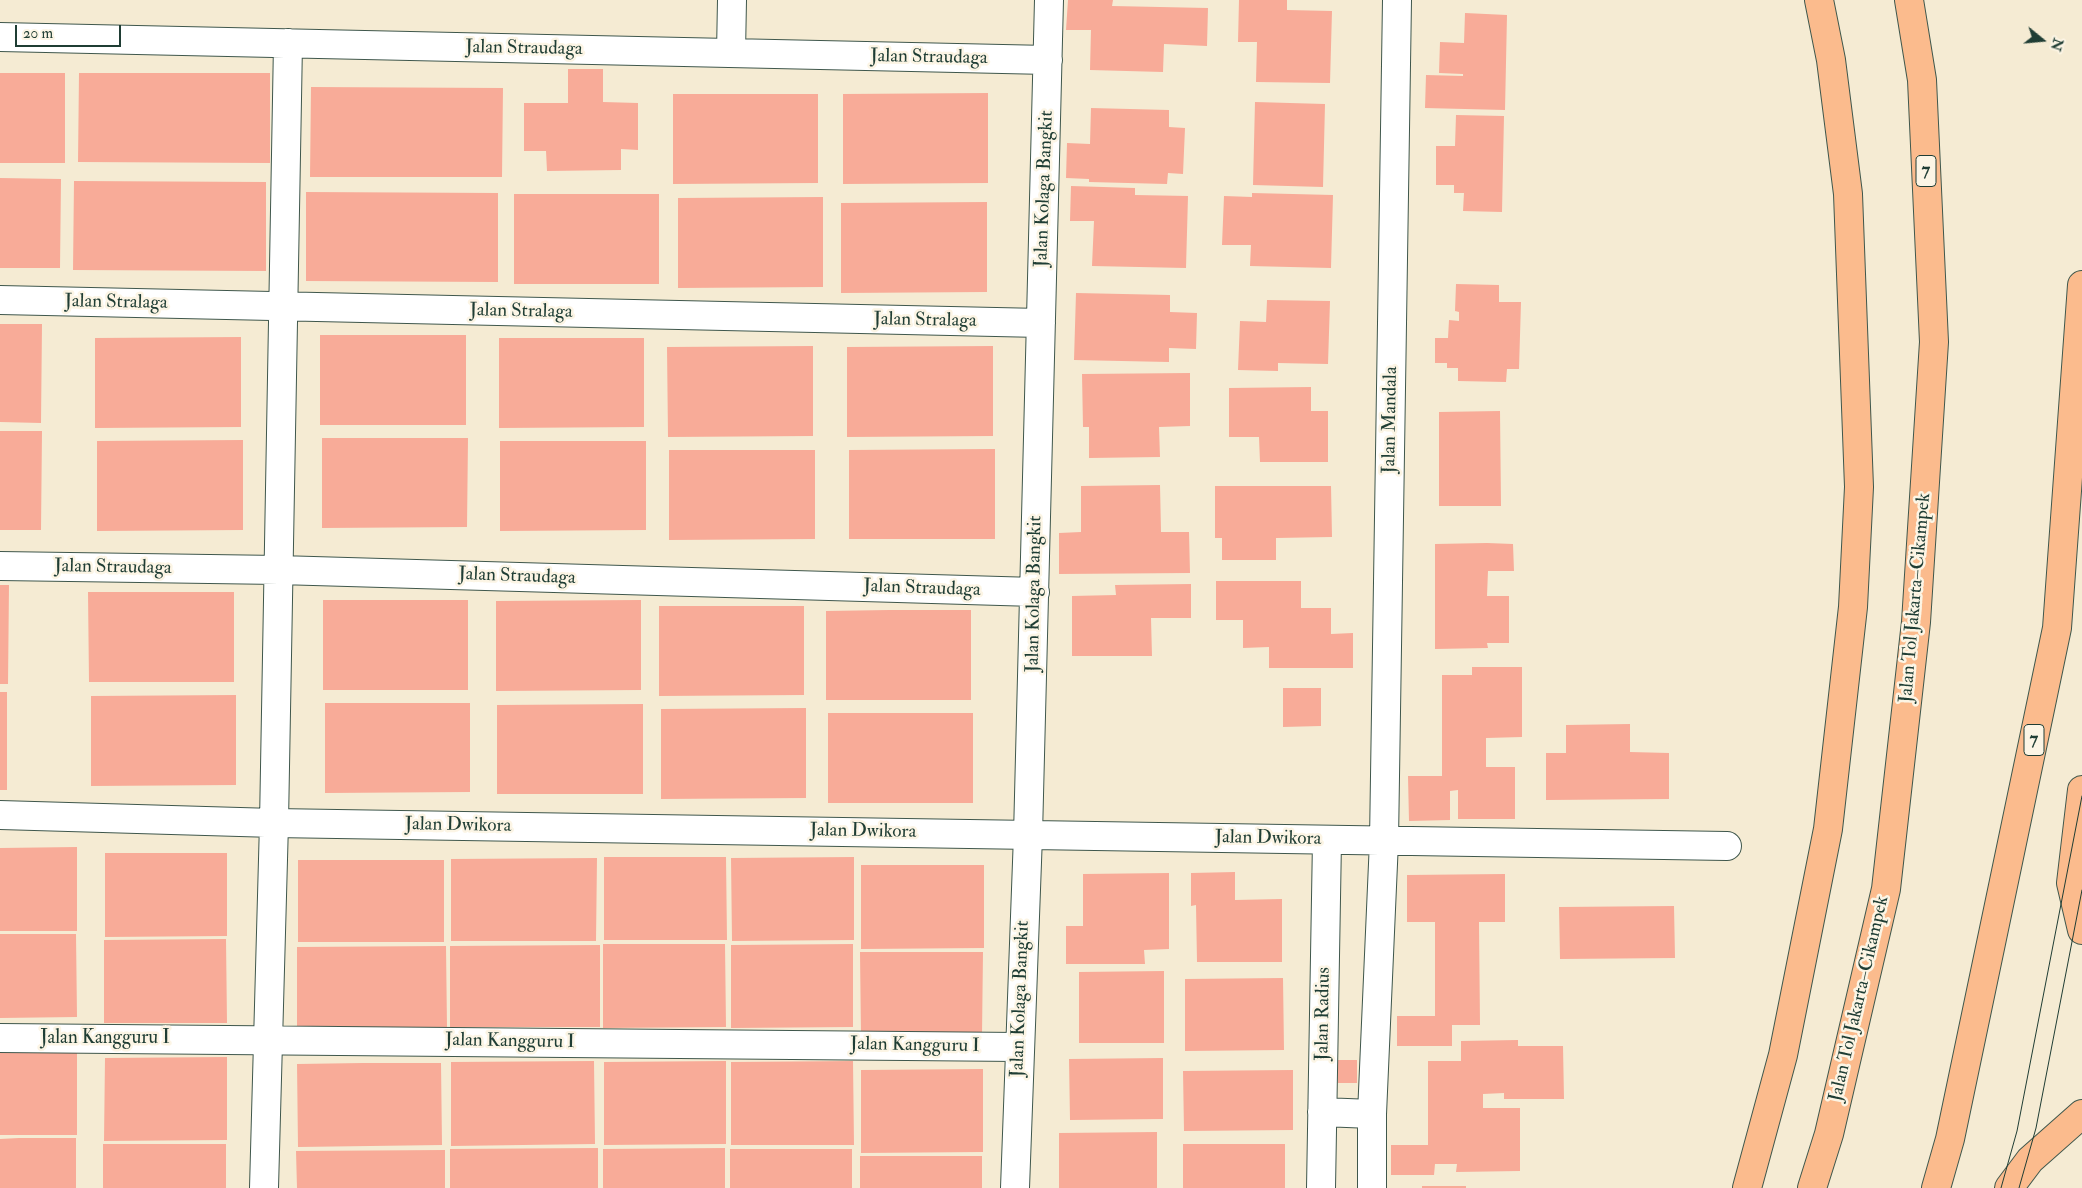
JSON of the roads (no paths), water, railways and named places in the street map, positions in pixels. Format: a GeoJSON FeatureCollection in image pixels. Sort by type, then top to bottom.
{"type":"FeatureCollection","features":[{"type":"Feature","properties":{"kind":"highway"},"geometry":{"type":"LineString","coordinates":[[1746,1188],[1783,1055],[1828,829],[1853,607],[1860,486],[1848,194],[1831,60],[1819,0]]}},
{"type":"Feature","properties":{"kind":"highway","name":"Jalan Tol Jakarta–Cikampek"},"geometry":{"type":"LineString","coordinates":[[1812,1188],[1829,1134],[1886,889],[1916,622],[1934,342],[1922,80],[1909,0]]}},
{"type":"Feature","properties":{"kind":"highway","name":"7"},"geometry":{"type":"LineString","coordinates":[[1936,1188],[1950,1139],[2057,628],[2082,285]]}},
{"type":"Feature","properties":{"kind":"highway"},"geometry":{"type":"LineString","coordinates":[[2082,790],[2071,883],[2082,930]]}},
{"type":"Feature","properties":{"kind":"highway"},"geometry":{"type":"LineString","coordinates":[[2009,1188],[2030,1160],[2082,1114]]}},
{"type":"Feature","properties":{"kind":"street"},"geometry":{"type":"LineString","coordinates":[[731,53],[732,0]]}},
{"type":"Feature","properties":{"kind":"street","name":"Jalan Kolaga Bangkit"},"geometry":{"type":"LineString","coordinates":[[1014,1188],[1028,835],[1050,0]]}},
{"type":"Feature","properties":{"kind":"street","name":"Jalan Mandala"},"geometry":{"type":"LineString","coordinates":[[1384,841],[1398,0]]}},
{"type":"Feature","properties":{"kind":"street","name":"Jalan Straudaga"},"geometry":{"type":"LineString","coordinates":[[0,37],[1048,60]]}},
{"type":"Feature","properties":{"kind":"street"},"geometry":{"type":"LineString","coordinates":[[264,1188],[274,823],[288,43]]}},
{"type":"Feature","properties":{"kind":"street","name":"Jalan Stralaga"},"geometry":{"type":"LineString","coordinates":[[0,300],[1041,323]]}},
{"type":"Feature","properties":{"kind":"street","name":"Jalan Straudaga"},"geometry":{"type":"LineString","coordinates":[[0,566],[279,570],[1035,592]]}},
{"type":"Feature","properties":{"kind":"street","name":"Jalan Dwikora"},"geometry":{"type":"LineString","coordinates":[[0,815],[274,823],[1727,846]]}},
{"type":"Feature","properties":{"kind":"street","name":"Jalan Radius"},"geometry":{"type":"LineString","coordinates":[[1321,1188],[1327,840]]}},
{"type":"Feature","properties":{"kind":"street"},"geometry":{"type":"LineString","coordinates":[[1372,1188],[1372,1114],[1384,841]]}},
{"type":"Feature","properties":{"kind":"street","name":"Jalan Kangguru I"},"geometry":{"type":"LineString","coordinates":[[0,1038],[1019,1047]]}},
{"type":"Feature","properties":{"kind":"street"},"geometry":{"type":"LineString","coordinates":[[1322,1112],[1372,1114]]}},
{"type":"Feature","properties":{"kind":"tram line"},"geometry":{"type":"LineString","coordinates":[[2001,1188],[2017,1131],[2082,796]]}},
{"type":"Feature","properties":{"kind":"tram line"},"geometry":{"type":"LineString","coordinates":[[2019,1188],[2036,1128],[2082,890]]}}]}
